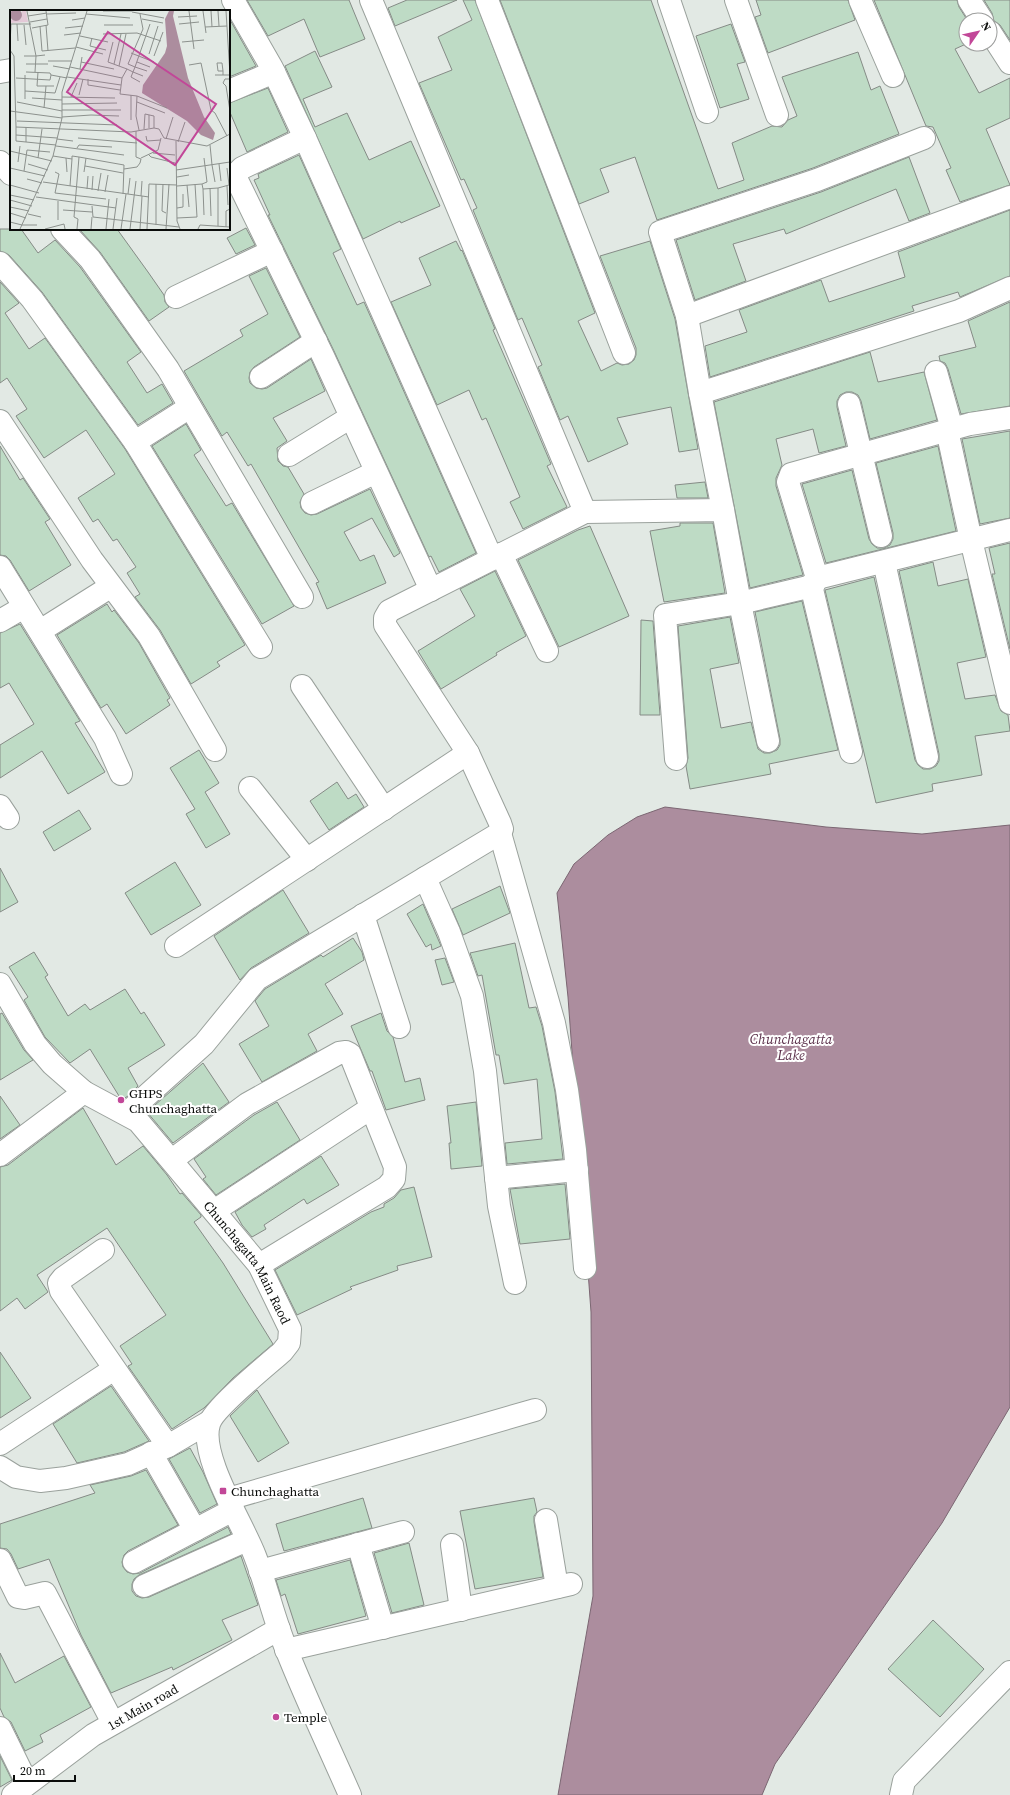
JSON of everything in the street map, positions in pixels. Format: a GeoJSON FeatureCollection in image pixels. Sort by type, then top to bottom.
{"type":"FeatureCollection","features":[{"type":"Feature","properties":{"kind":"street"},"geometry":{"type":"LineString","coordinates":[[233,0],[274,72],[496,557],[547,651]]}},
{"type":"Feature","properties":{"kind":"street"},"geometry":{"type":"LineString","coordinates":[[371,0],[585,512]]}},
{"type":"Feature","properties":{"kind":"street"},"geometry":{"type":"LineString","coordinates":[[487,0],[624,353]]}},
{"type":"Feature","properties":{"kind":"street"},"geometry":{"type":"LineString","coordinates":[[668,0],[706,112]]}},
{"type":"Feature","properties":{"kind":"street"},"geometry":{"type":"LineString","coordinates":[[736,0],[777,115]]}},
{"type":"Feature","properties":{"kind":"street"},"geometry":{"type":"LineString","coordinates":[[860,0],[893,76]]}},
{"type":"Feature","properties":{"kind":"street"},"geometry":{"type":"LineString","coordinates":[[969,0],[977,12]]}},
{"type":"Feature","properties":{"kind":"street"},"geometry":{"type":"LineString","coordinates":[[998,44],[1010,63]]}},
{"type":"Feature","properties":{"kind":"street"},"geometry":{"type":"LineString","coordinates":[[0,72],[10,70]]}},
{"type":"Feature","properties":{"kind":"street"},"geometry":{"type":"LineString","coordinates":[[230,91],[274,72]]}},
{"type":"Feature","properties":{"kind":"street"},"geometry":{"type":"LineString","coordinates":[[305,138],[238,172],[236,178],[352,417],[431,590]]}},
{"type":"Feature","properties":{"kind":"street"},"geometry":{"type":"LineString","coordinates":[[768,741],[740,603],[687,316],[660,232],[817,180],[924,138]]}},
{"type":"Feature","properties":{"kind":"street"},"geometry":{"type":"LineString","coordinates":[[0,162],[10,173]]}},
{"type":"Feature","properties":{"kind":"street"},"geometry":{"type":"LineString","coordinates":[[687,316],[1010,196]]}},
{"type":"Feature","properties":{"kind":"street"},"geometry":{"type":"LineString","coordinates":[[63,230],[90,259],[168,370],[302,597]]}},
{"type":"Feature","properties":{"kind":"street"},"geometry":{"type":"LineString","coordinates":[[176,297],[272,251]]}},
{"type":"Feature","properties":{"kind":"street"},"geometry":{"type":"LineString","coordinates":[[0,263],[32,299],[135,442],[261,647]]}},
{"type":"Feature","properties":{"kind":"street"},"geometry":{"type":"LineString","coordinates":[[700,393],[959,311],[1010,288]]}},
{"type":"Feature","properties":{"kind":"street"},"geometry":{"type":"LineString","coordinates":[[261,377],[316,341]]}},
{"type":"Feature","properties":{"kind":"street"},"geometry":{"type":"LineString","coordinates":[[936,372],[971,540],[1010,703]]}},
{"type":"Feature","properties":{"kind":"street"},"geometry":{"type":"LineString","coordinates":[[849,404],[881,536]]}},
{"type":"Feature","properties":{"kind":"street"},"geometry":{"type":"LineString","coordinates":[[135,442],[190,407]]}},
{"type":"Feature","properties":{"kind":"street"},"geometry":{"type":"LineString","coordinates":[[289,455],[352,417]]}},
{"type":"Feature","properties":{"kind":"street"},"geometry":{"type":"LineString","coordinates":[[852,752],[814,582],[788,482],[789,477],[791,474],[970,424],[1010,418]]}},
{"type":"Feature","properties":{"kind":"street"},"geometry":{"type":"LineString","coordinates":[[0,421],[110,587],[148,636],[182,691],[215,750]]}},
{"type":"Feature","properties":{"kind":"street"},"geometry":{"type":"LineString","coordinates":[[312,503],[376,472]]}},
{"type":"Feature","properties":{"kind":"street"},"geometry":{"type":"LineString","coordinates":[[585,1268],[577,1170],[567,1090],[554,1023],[500,833],[502,828],[468,753],[385,625],[385,618],[389,611],[585,512],[723,510]]}},
{"type":"Feature","properties":{"kind":"street"},"geometry":{"type":"LineString","coordinates":[[676,759],[665,615],[740,603],[884,562],[1010,530]]}},
{"type":"Feature","properties":{"kind":"street"},"geometry":{"type":"LineString","coordinates":[[884,562],[927,757]]}},
{"type":"Feature","properties":{"kind":"street"},"geometry":{"type":"LineString","coordinates":[[0,567],[105,738],[121,774]]}},
{"type":"Feature","properties":{"kind":"street"},"geometry":{"type":"LineString","coordinates":[[40,631],[110,587]]}},
{"type":"Feature","properties":{"kind":"street"},"geometry":{"type":"LineString","coordinates":[[0,621],[24,607]]}},
{"type":"Feature","properties":{"kind":"street"},"geometry":{"type":"LineString","coordinates":[[302,686],[384,809]]}},
{"type":"Feature","properties":{"kind":"street"},"geometry":{"type":"LineString","coordinates":[[176,946],[468,753]]}},
{"type":"Feature","properties":{"kind":"street"},"geometry":{"type":"LineString","coordinates":[[250,788],[307,860]]}},
{"type":"Feature","properties":{"kind":"street"},"geometry":{"type":"LineString","coordinates":[[126,1114],[204,1044],[257,979],[500,833]]}},
{"type":"Feature","properties":{"kind":"street"},"geometry":{"type":"LineString","coordinates":[[426,878],[449,932],[472,996],[485,1071],[499,1206],[515,1283]]}},
{"type":"Feature","properties":{"kind":"street"},"geometry":{"type":"LineString","coordinates":[[363,915],[399,1027]]}},
{"type":"Feature","properties":{"kind":"street","name":"Chunchagatta Main Raod"},"geometry":{"type":"LineString","coordinates":[[0,984],[7,1014],[52,1064],[84,1092],[138,1121],[172,1160],[259,1265],[290,1330],[289,1343],[282,1352],[228,1400],[209,1422],[159,1450],[128,1464],[66,1478],[40,1481],[16,1476],[0,1467]]}},
{"type":"Feature","properties":{"kind":"street"},"geometry":{"type":"LineString","coordinates":[[172,1160],[247,1104],[339,1054],[346,1052],[350,1054],[395,1167],[394,1179],[387,1187],[259,1265]]}},
{"type":"Feature","properties":{"kind":"street"},"geometry":{"type":"LineString","coordinates":[[0,1155],[84,1092]]}},
{"type":"Feature","properties":{"kind":"street"},"geometry":{"type":"LineString","coordinates":[[214,1211],[371,1108]]}},
{"type":"Feature","properties":{"kind":"street"},"geometry":{"type":"LineString","coordinates":[[496,1178],[577,1170]]}},
{"type":"Feature","properties":{"kind":"street"},"geometry":{"type":"LineString","coordinates":[[103,1250],[63,1278],[59,1283],[61,1291],[114,1369],[159,1450],[195,1530]]}},
{"type":"Feature","properties":{"kind":"street"},"geometry":{"type":"LineString","coordinates":[[0,1444],[114,1369]]}},
{"type":"Feature","properties":{"kind":"street"},"geometry":{"type":"LineString","coordinates":[[134,1562],[195,1530],[230,1504],[535,1410]]}},
{"type":"Feature","properties":{"kind":"street"},"geometry":{"type":"LineString","coordinates":[[209,1422],[207,1434],[213,1463],[260,1571],[286,1650],[350,1795]]}},
{"type":"Feature","properties":{"kind":"street"},"geometry":{"type":"LineString","coordinates":[[286,1650],[564,1586],[546,1520]]}},
{"type":"Feature","properties":{"kind":"street"},"geometry":{"type":"LineString","coordinates":[[260,1571],[403,1532]]}},
{"type":"Feature","properties":{"kind":"street"},"geometry":{"type":"LineString","coordinates":[[144,1586],[247,1540]]}},
{"type":"Feature","properties":{"kind":"street"},"geometry":{"type":"LineString","coordinates":[[358,1544],[383,1628]]}},
{"type":"Feature","properties":{"kind":"street"},"geometry":{"type":"LineString","coordinates":[[452,1545],[461,1610]]}},
{"type":"Feature","properties":{"kind":"street"},"geometry":{"type":"LineString","coordinates":[[0,1560],[18,1597],[24,1598],[45,1593],[113,1723]]}},
{"type":"Feature","properties":{"kind":"street","name":"1st Main road"},"geometry":{"type":"LineString","coordinates":[[20,1789],[93,1735],[279,1629]]}},
{"type":"Feature","properties":{"kind":"street"},"geometry":{"type":"LineString","coordinates":[[901,1795],[904,1781],[1010,1672]]}},
{"type":"Feature","properties":{"kind":"street"},"geometry":{"type":"LineString","coordinates":[[1,1733],[20,1789]]}},
{"type":"Feature","properties":{"kind":"water","name":"Chunchagatta Lake"},"geometry":{"type":"Polygon","coordinates":[[[665,807],[826,827],[922,834],[1010,825],[1010,1407],[942,1523],[775,1764],[762,1795],[558,1795],[593,1596],[591,1312],[568,997],[557,893],[574,864],[608,835],[637,817],[665,807]]]}},
{"type":"Feature","properties":{"kind":"building"},"geometry":{"type":"Polygon","coordinates":[[[247,0],[349,0],[365,39],[320,57],[304,19],[268,36],[247,0]]]}},
{"type":"Feature","properties":{"kind":"building"},"geometry":{"type":"Polygon","coordinates":[[[407,0],[457,0],[395,26],[388,8],[407,0]]]}},
{"type":"Feature","properties":{"kind":"building"},"geometry":{"type":"Polygon","coordinates":[[[463,0],[475,0],[595,313],[578,321],[601,371],[617,363],[622,365],[629,364],[634,360],[636,348],[600,256],[650,241],[675,319],[698,449],[679,452],[671,407],[617,418],[628,444],[588,462],[568,416],[560,420],[538,367],[542,365],[522,318],[518,320],[473,210],[477,208],[464,179],[461,180],[419,83],[452,70],[438,37],[472,20],[463,0]]]}},
{"type":"Feature","properties":{"kind":"building"},"geometry":{"type":"Polygon","coordinates":[[[500,0],[651,0],[718,189],[744,180],[732,143],[772,126],[782,127],[788,120],[797,116],[782,77],[858,52],[871,90],[880,86],[899,134],[813,168],[657,220],[635,157],[600,169],[609,192],[579,204],[500,0]]]}},
{"type":"Feature","properties":{"kind":"building"},"geometry":{"type":"Polygon","coordinates":[[[756,0],[848,0],[855,20],[768,53],[755,17],[761,15],[756,0]]]}},
{"type":"Feature","properties":{"kind":"building"},"geometry":{"type":"Polygon","coordinates":[[[874,0],[957,0],[962,12],[958,12],[958,48],[955,49],[979,93],[1010,78],[1010,118],[986,129],[1010,185],[960,202],[946,170],[951,168],[933,127],[926,126],[874,0]]]}},
{"type":"Feature","properties":{"kind":"building"},"geometry":{"type":"Polygon","coordinates":[[[984,0],[1010,0],[1010,40],[998,24],[998,12],[991,12],[984,0]]]}},
{"type":"Feature","properties":{"kind":"building"},"geometry":{"type":"Polygon","coordinates":[[[230,20],[256,66],[230,77],[230,20]]]}},
{"type":"Feature","properties":{"kind":"building"},"geometry":{"type":"Polygon","coordinates":[[[731,24],[745,62],[737,64],[749,99],[720,108],[696,36],[731,24]]]}},
{"type":"Feature","properties":{"kind":"building"},"geometry":{"type":"Polygon","coordinates":[[[315,51],[332,87],[303,99],[315,127],[347,113],[369,160],[411,141],[440,206],[401,223],[400,221],[363,239],[285,66],[315,51]]]}},
{"type":"Feature","properties":{"kind":"building"},"geometry":{"type":"Polygon","coordinates":[[[268,88],[288,132],[247,152],[230,112],[230,103],[268,88]]]}},
{"type":"Feature","properties":{"kind":"building"},"geometry":{"type":"Polygon","coordinates":[[[299,155],[341,249],[333,253],[357,305],[364,302],[476,553],[439,572],[431,556],[429,557],[334,351],[268,215],[270,215],[254,180],[259,178],[258,174],[299,155]]]}},
{"type":"Feature","properties":{"kind":"building"},"geometry":{"type":"Polygon","coordinates":[[[909,157],[930,213],[909,221],[896,189],[786,234],[784,229],[733,244],[746,281],[695,300],[676,240],[821,192],[909,157]]]}},
{"type":"Feature","properties":{"kind":"building"},"geometry":{"type":"Polygon","coordinates":[[[1010,210],[1010,276],[960,297],[958,292],[912,306],[914,311],[710,377],[705,346],[747,332],[739,310],[821,280],[829,302],[905,277],[898,252],[1010,210]]]}},
{"type":"Feature","properties":{"kind":"building"},"geometry":{"type":"Polygon","coordinates":[[[246,228],[255,245],[236,254],[227,238],[246,228]]]}},
{"type":"Feature","properties":{"kind":"building"},"geometry":{"type":"Polygon","coordinates":[[[0,229],[22,230],[38,253],[55,240],[80,267],[141,352],[127,362],[147,393],[162,384],[173,403],[138,425],[42,292],[9,255],[0,251],[0,229]]]}},
{"type":"Feature","properties":{"kind":"building"},"geometry":{"type":"Polygon","coordinates":[[[80,230],[118,230],[164,295],[165,302],[169,307],[149,321],[100,252],[80,230]]]}},
{"type":"Feature","properties":{"kind":"building"},"geometry":{"type":"Polygon","coordinates":[[[456,241],[461,251],[462,250],[495,329],[493,330],[551,464],[547,466],[567,507],[523,529],[510,502],[520,497],[486,418],[482,420],[469,390],[437,405],[391,302],[431,285],[419,258],[456,241]]]}},
{"type":"Feature","properties":{"kind":"building"},"geometry":{"type":"Polygon","coordinates":[[[266,268],[300,337],[254,367],[250,372],[250,383],[256,388],[267,388],[311,359],[325,391],[273,418],[287,441],[277,448],[278,461],[283,466],[288,467],[304,494],[300,502],[301,508],[305,513],[311,515],[317,514],[370,489],[400,553],[394,557],[372,518],[344,532],[360,561],[374,555],[386,583],[327,609],[316,583],[319,582],[251,464],[248,466],[227,432],[222,436],[184,371],[243,336],[240,330],[268,314],[249,276],[266,268]]]}},
{"type":"Feature","properties":{"kind":"building"},"geometry":{"type":"Polygon","coordinates":[[[0,282],[19,303],[5,313],[29,349],[45,338],[125,449],[245,645],[217,662],[220,666],[191,684],[160,630],[135,597],[140,594],[127,573],[136,567],[117,539],[113,541],[98,519],[93,522],[78,498],[115,474],[86,430],[44,458],[16,416],[27,409],[7,378],[0,383],[0,282]]]}},
{"type":"Feature","properties":{"kind":"building"},"geometry":{"type":"Polygon","coordinates":[[[1010,302],[1010,406],[961,414],[948,369],[945,363],[940,361],[939,356],[976,347],[968,321],[1010,302]]]}},
{"type":"Feature","properties":{"kind":"building"},"geometry":{"type":"Polygon","coordinates":[[[870,352],[878,382],[924,372],[937,420],[870,439],[861,401],[858,395],[852,392],[846,392],[840,395],[837,401],[837,407],[846,446],[819,453],[813,429],[776,439],[782,465],[776,478],[776,486],[803,575],[750,588],[714,402],[870,352]]]}},
{"type":"Feature","properties":{"kind":"building"},"geometry":{"type":"Polygon","coordinates":[[[186,424],[201,450],[194,455],[226,506],[232,503],[294,606],[262,624],[152,446],[186,424]]]}},
{"type":"Feature","properties":{"kind":"building"},"geometry":{"type":"Polygon","coordinates":[[[1010,431],[1010,518],[980,524],[962,439],[1010,431]]]}},
{"type":"Feature","properties":{"kind":"building"},"geometry":{"type":"Polygon","coordinates":[[[0,446],[20,480],[23,478],[50,519],[45,522],[71,565],[29,591],[10,560],[6,556],[0,555],[0,446]]]}},
{"type":"Feature","properties":{"kind":"building"},"geometry":{"type":"Polygon","coordinates":[[[938,446],[956,531],[826,563],[802,484],[852,470],[869,539],[877,548],[884,548],[890,545],[893,539],[893,533],[876,463],[938,446]]]}},
{"type":"Feature","properties":{"kind":"building"},"geometry":{"type":"Polygon","coordinates":[[[705,482],[708,498],[677,498],[675,485],[705,482]]]}},
{"type":"Feature","properties":{"kind":"building"},"geometry":{"type":"Polygon","coordinates":[[[680,523],[713,523],[725,593],[664,602],[650,531],[680,526],[680,523]]]}},
{"type":"Feature","properties":{"kind":"building"},"geometry":{"type":"Polygon","coordinates":[[[590,526],[629,616],[559,647],[518,560],[578,530],[590,526]]]}},
{"type":"Feature","properties":{"kind":"building"},"geometry":{"type":"Polygon","coordinates":[[[1010,543],[1010,649],[992,574],[995,574],[989,548],[1010,543]]]}},
{"type":"Feature","properties":{"kind":"building"},"geometry":{"type":"Polygon","coordinates":[[[933,562],[938,586],[968,579],[986,657],[957,663],[965,699],[995,695],[1001,711],[1008,715],[1010,731],[975,736],[982,775],[932,784],[933,791],[876,803],[825,590],[874,577],[915,760],[923,769],[930,769],[936,766],[939,761],[939,754],[899,571],[933,562]]]}},
{"type":"Feature","properties":{"kind":"building"},"geometry":{"type":"Polygon","coordinates":[[[495,571],[526,636],[496,653],[497,655],[441,689],[418,651],[475,616],[460,589],[495,571]]]}},
{"type":"Feature","properties":{"kind":"building"},"geometry":{"type":"Polygon","coordinates":[[[802,601],[838,750],[769,764],[771,774],[690,789],[686,766],[688,758],[678,626],[730,617],[739,663],[710,669],[721,728],[751,722],[758,749],[764,753],[770,753],[777,750],[780,745],[780,739],[755,612],[802,601]]]}},
{"type":"Feature","properties":{"kind":"building"},"geometry":{"type":"Polygon","coordinates":[[[107,604],[112,612],[114,610],[139,643],[170,698],[167,700],[170,705],[126,734],[107,704],[101,708],[57,635],[107,604]]]}},
{"type":"Feature","properties":{"kind":"building"},"geometry":{"type":"Polygon","coordinates":[[[641,620],[653,621],[660,715],[640,715],[641,620]]]}},
{"type":"Feature","properties":{"kind":"building"},"geometry":{"type":"Polygon","coordinates":[[[20,624],[80,721],[75,723],[105,772],[68,794],[42,751],[0,778],[0,745],[34,724],[9,683],[0,688],[0,633],[20,624]]]}},
{"type":"Feature","properties":{"kind":"building"},"geometry":{"type":"Polygon","coordinates":[[[199,750],[219,783],[205,792],[230,834],[206,848],[186,814],[195,809],[170,768],[199,750]]]}},
{"type":"Feature","properties":{"kind":"building"},"geometry":{"type":"Polygon","coordinates":[[[337,782],[348,799],[356,794],[364,807],[329,830],[310,801],[337,782]]]}},
{"type":"Feature","properties":{"kind":"building"},"geometry":{"type":"Polygon","coordinates":[[[79,810],[91,829],[54,851],[43,832],[79,810]]]}},
{"type":"Feature","properties":{"kind":"building"},"geometry":{"type":"Polygon","coordinates":[[[175,862],[201,905],[151,935],[125,893],[175,862]]]}},
{"type":"Feature","properties":{"kind":"building"},"geometry":{"type":"Polygon","coordinates":[[[0,868],[18,902],[0,912],[0,868]]]}},
{"type":"Feature","properties":{"kind":"building"},"geometry":{"type":"Polygon","coordinates":[[[500,886],[510,913],[463,935],[452,909],[500,886]]]}},
{"type":"Feature","properties":{"kind":"building"},"geometry":{"type":"Polygon","coordinates":[[[283,890],[309,933],[251,968],[240,980],[214,936],[283,890]]]}},
{"type":"Feature","properties":{"kind":"building"},"geometry":{"type":"Polygon","coordinates":[[[423,904],[441,946],[432,950],[431,944],[426,947],[407,914],[423,904]]]}},
{"type":"Feature","properties":{"kind":"building"},"geometry":{"type":"Polygon","coordinates":[[[353,938],[362,952],[364,960],[325,984],[343,1014],[308,1034],[317,1051],[262,1082],[239,1044],[269,1026],[255,1001],[265,989],[321,955],[323,957],[353,938]]]}},
{"type":"Feature","properties":{"kind":"building"},"geometry":{"type":"Polygon","coordinates":[[[515,943],[529,1008],[536,1007],[542,1026],[555,1092],[563,1159],[507,1164],[505,1143],[542,1139],[537,1079],[504,1084],[499,1055],[496,1055],[482,975],[478,976],[470,953],[515,943]]]}},
{"type":"Feature","properties":{"kind":"building"},"geometry":{"type":"Polygon","coordinates":[[[34,952],[48,975],[45,977],[68,1016],[85,1004],[90,1010],[125,989],[141,1014],[144,1012],[165,1045],[128,1068],[138,1086],[128,1096],[123,1099],[119,1096],[90,1049],[70,1063],[45,1037],[24,1000],[28,997],[9,967],[34,952]]]}},
{"type":"Feature","properties":{"kind":"building"},"geometry":{"type":"Polygon","coordinates":[[[445,958],[454,982],[442,985],[435,960],[445,958]]]}},
{"type":"Feature","properties":{"kind":"building"},"geometry":{"type":"Polygon","coordinates":[[[2,1013],[24,1050],[33,1060],[0,1080],[0,1014],[2,1013]]]}},
{"type":"Feature","properties":{"kind":"building"},"geometry":{"type":"Polygon","coordinates":[[[381,1013],[387,1031],[393,1037],[405,1082],[420,1078],[425,1100],[386,1110],[372,1071],[370,1071],[351,1026],[381,1013]]]}},
{"type":"Feature","properties":{"kind":"building"},"geometry":{"type":"Polygon","coordinates":[[[203,1063],[229,1102],[173,1143],[147,1112],[203,1063]]]}},
{"type":"Feature","properties":{"kind":"building"},"geometry":{"type":"Polygon","coordinates":[[[0,1096],[20,1125],[0,1139],[0,1096]]]}},
{"type":"Feature","properties":{"kind":"building"},"geometry":{"type":"Polygon","coordinates":[[[277,1102],[300,1140],[216,1195],[203,1179],[206,1177],[194,1159],[254,1115],[277,1102]]]}},
{"type":"Feature","properties":{"kind":"building"},"geometry":{"type":"Polygon","coordinates":[[[476,1102],[482,1166],[451,1169],[449,1143],[451,1143],[447,1106],[476,1102]]]}},
{"type":"Feature","properties":{"kind":"building"},"geometry":{"type":"Polygon","coordinates":[[[83,1108],[116,1165],[143,1146],[167,1175],[180,1194],[182,1193],[201,1215],[201,1217],[194,1222],[223,1263],[273,1344],[233,1378],[204,1408],[172,1429],[128,1366],[132,1364],[120,1346],[166,1315],[107,1228],[37,1275],[48,1292],[25,1309],[17,1298],[0,1311],[0,1167],[8,1165],[83,1108]]]}},
{"type":"Feature","properties":{"kind":"building"},"geometry":{"type":"Polygon","coordinates":[[[321,1156],[339,1185],[307,1204],[304,1199],[264,1225],[266,1229],[252,1237],[242,1225],[235,1212],[321,1156]]]}},
{"type":"Feature","properties":{"kind":"building"},"geometry":{"type":"Polygon","coordinates":[[[565,1184],[570,1239],[520,1244],[510,1189],[565,1184]]]}},
{"type":"Feature","properties":{"kind":"building"},"geometry":{"type":"Polygon","coordinates":[[[414,1187],[432,1257],[397,1266],[398,1270],[350,1287],[352,1289],[297,1315],[275,1270],[371,1212],[384,1207],[384,1204],[394,1198],[401,1190],[414,1187]]]}},
{"type":"Feature","properties":{"kind":"building"},"geometry":{"type":"Polygon","coordinates":[[[0,1352],[31,1398],[0,1418],[0,1352]]]}},
{"type":"Feature","properties":{"kind":"building"},"geometry":{"type":"Polygon","coordinates":[[[111,1386],[149,1441],[124,1452],[77,1463],[53,1424],[111,1386]]]}},
{"type":"Feature","properties":{"kind":"building"},"geometry":{"type":"Polygon","coordinates":[[[257,1390],[289,1443],[258,1462],[230,1416],[257,1390]]]}},
{"type":"Feature","properties":{"kind":"building"},"geometry":{"type":"Polygon","coordinates":[[[190,1448],[203,1472],[217,1504],[200,1513],[169,1459],[190,1448]]]}},
{"type":"Feature","properties":{"kind":"building"},"geometry":{"type":"Polygon","coordinates":[[[146,1470],[178,1525],[128,1551],[124,1555],[122,1562],[123,1567],[127,1572],[133,1574],[140,1573],[228,1527],[231,1534],[139,1575],[134,1579],[132,1584],[132,1591],[136,1596],[142,1598],[149,1597],[241,1556],[258,1605],[222,1620],[232,1640],[173,1670],[172,1667],[111,1693],[81,1635],[49,1559],[18,1569],[7,1549],[0,1548],[0,1524],[95,1493],[90,1485],[131,1476],[146,1470]]]}},
{"type":"Feature","properties":{"kind":"building"},"geometry":{"type":"Polygon","coordinates":[[[363,1498],[372,1528],[284,1551],[276,1524],[363,1498]]]}},
{"type":"Feature","properties":{"kind":"building"},"geometry":{"type":"Polygon","coordinates":[[[534,1498],[537,1512],[534,1516],[534,1522],[543,1577],[475,1589],[460,1511],[534,1498]]]}},
{"type":"Feature","properties":{"kind":"building"},"geometry":{"type":"Polygon","coordinates":[[[409,1543],[424,1605],[392,1613],[374,1553],[409,1543]]]}},
{"type":"Feature","properties":{"kind":"building"},"geometry":{"type":"Polygon","coordinates":[[[350,1560],[366,1616],[298,1634],[285,1594],[281,1596],[276,1580],[350,1560]]]}},
{"type":"Feature","properties":{"kind":"building"},"geometry":{"type":"Polygon","coordinates":[[[933,1620],[984,1669],[940,1717],[888,1669],[933,1620]]]}},
{"type":"Feature","properties":{"kind":"building"},"geometry":{"type":"Polygon","coordinates":[[[0,1653],[15,1683],[64,1656],[91,1707],[40,1735],[43,1742],[25,1751],[11,1722],[4,1717],[0,1708],[0,1653]]]}},
{"type":"Feature","properties":{"kind":"building"},"geometry":{"type":"Polygon","coordinates":[[[0,1756],[12,1780],[0,1787],[0,1756]]]}},
{"type":"Feature","properties":{"kind":"place","name":"GHPS Chunchaghatta"},"geometry":{"type":"Point","coordinates":[121,1100]}},
{"type":"Feature","properties":{"kind":"place","name":"Chunchaghatta"},"geometry":{"type":"Point","coordinates":[223,1491]}},
{"type":"Feature","properties":{"kind":"place","name":"Temple"},"geometry":{"type":"Point","coordinates":[276,1717]}}]}
